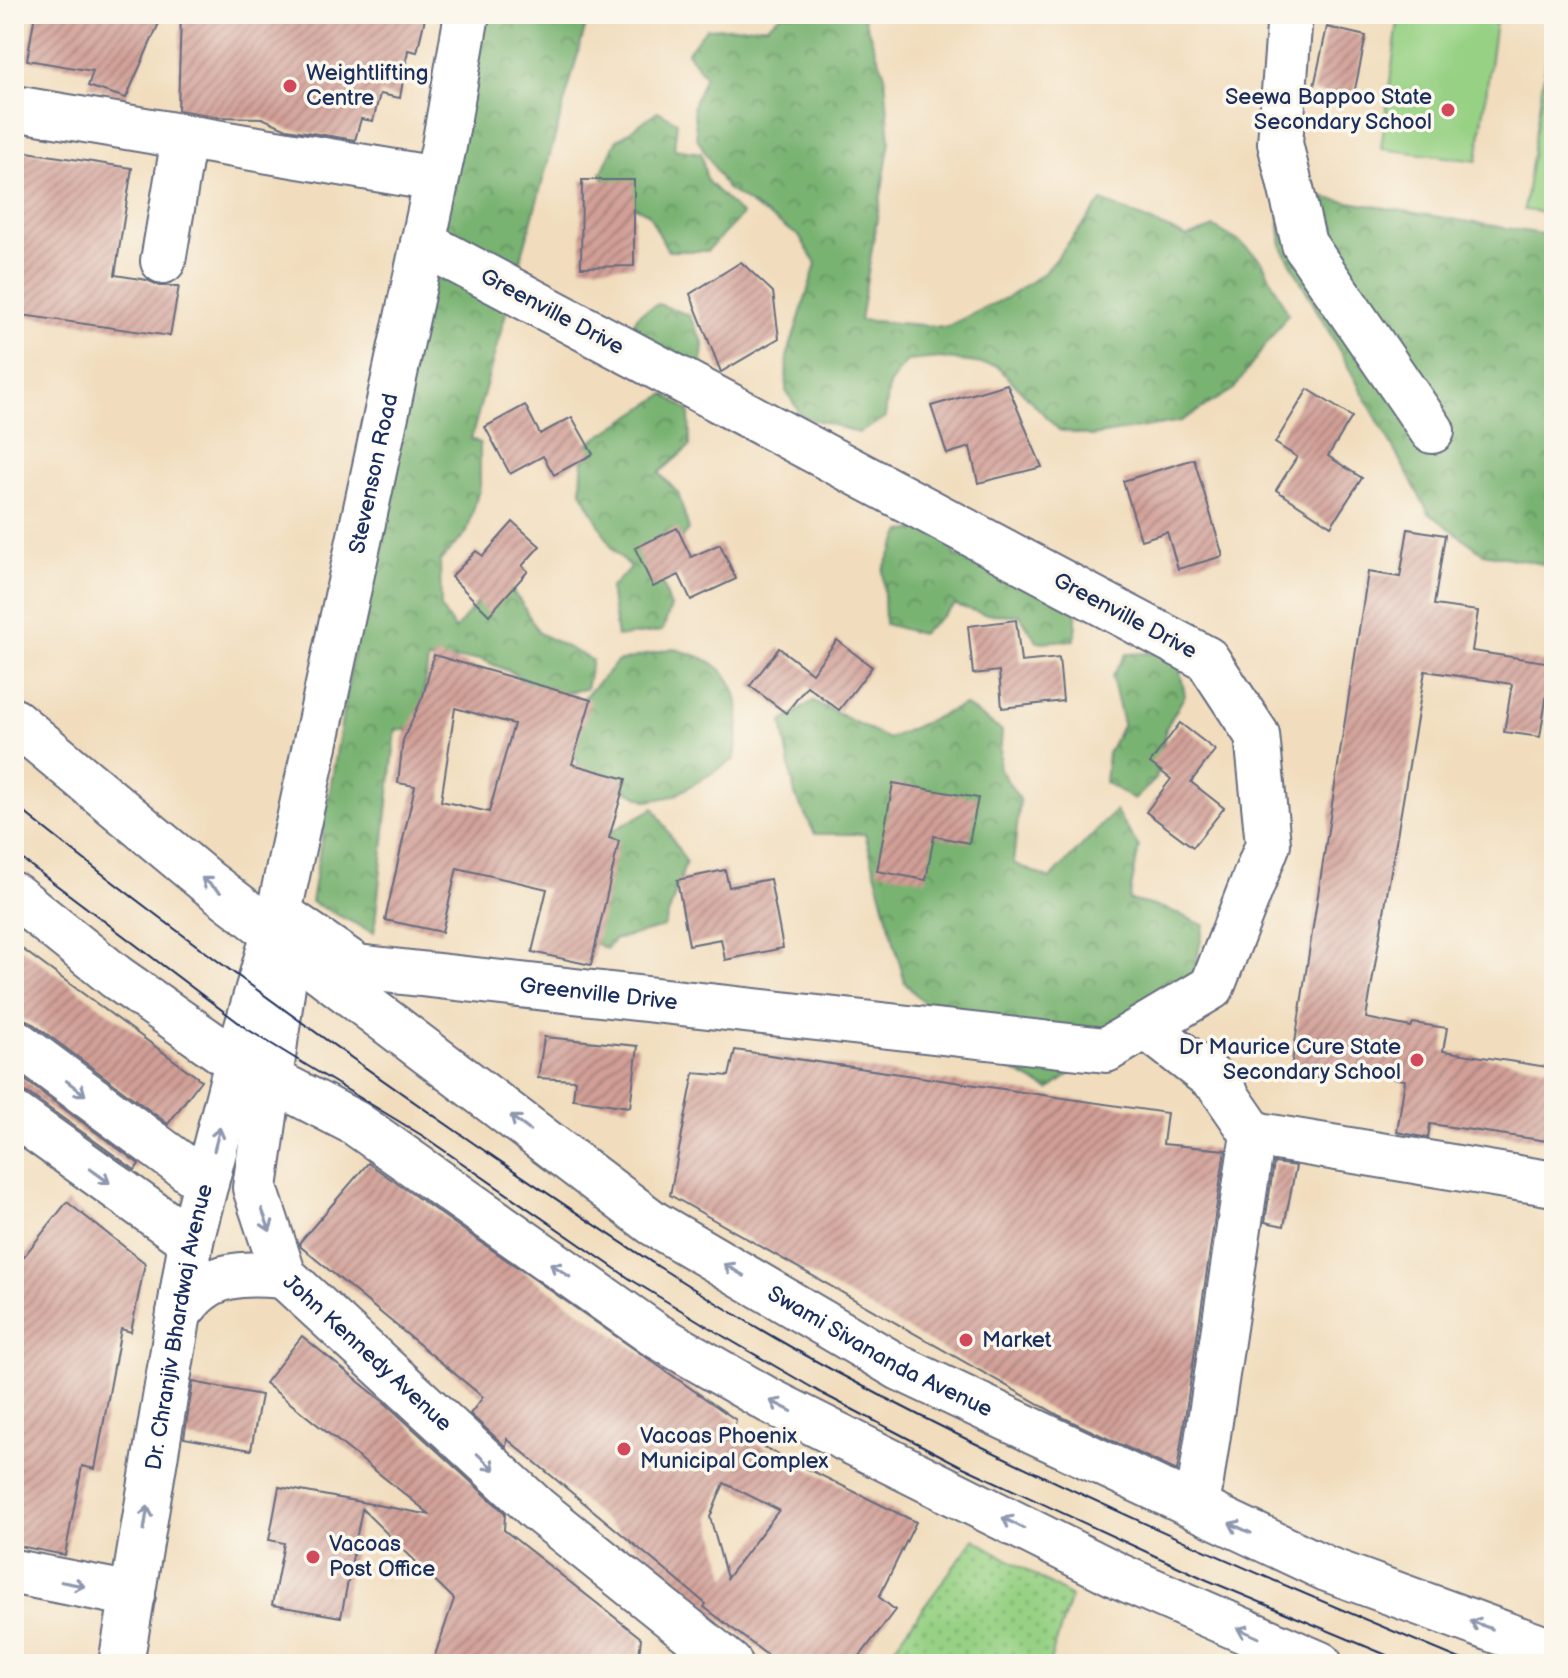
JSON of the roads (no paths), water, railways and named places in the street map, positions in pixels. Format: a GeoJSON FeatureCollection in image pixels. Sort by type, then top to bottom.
{"type":"FeatureCollection","features":[{"type":"Feature","properties":{"kind":"street","name":"Stevenson Road"},"geometry":{"type":"LineString","coordinates":[[279,928],[423,243],[467,14]]}},
{"type":"Feature","properties":{"kind":"street"},"geometry":{"type":"LineString","coordinates":[[1290,14],[1280,143],[1304,244],[1432,431]]}},
{"type":"Feature","properties":{"kind":"street"},"geometry":{"type":"LineString","coordinates":[[14,108],[436,179]]}},
{"type":"Feature","properties":{"kind":"street"},"geometry":{"type":"LineString","coordinates":[[163,261],[184,138]]}},
{"type":"Feature","properties":{"kind":"street","name":"Greenville Drive"},"geometry":{"type":"LineString","coordinates":[[279,928],[357,967],[1106,1050],[1212,987],[1268,844],[1257,735],[1207,659],[423,243]]}},
{"type":"Feature","properties":{"kind":"street"},"geometry":{"type":"LineString","coordinates":[[14,721],[206,881],[279,928]]}},
{"type":"Feature","properties":{"kind":"street"},"geometry":{"type":"LineString","coordinates":[[14,895],[116,977],[194,1031],[254,1070],[355,1123],[654,1334],[768,1400],[1119,1576],[1320,1664]]}},
{"type":"Feature","properties":{"kind":"street"},"geometry":{"type":"LineString","coordinates":[[14,926],[116,1003],[194,1031]]}},
{"type":"Feature","properties":{"kind":"street","name":"John Kennedy Avenue"},"geometry":{"type":"LineString","coordinates":[[279,928],[254,1070],[255,1188],[284,1276],[537,1509],[708,1656]]}},
{"type":"Feature","properties":{"kind":"street","name":"Swami Sivananda Avenue"},"geometry":{"type":"LineString","coordinates":[[279,928],[653,1223],[900,1368],[1327,1569],[1554,1652]]}},
{"type":"Feature","properties":{"kind":"street"},"geometry":{"type":"LineString","coordinates":[[1146,1027],[1218,1083],[1253,1134],[1197,1508]]}},
{"type":"Feature","properties":{"kind":"street"},"geometry":{"type":"LineString","coordinates":[[14,1041],[206,1183]]}},
{"type":"Feature","properties":{"kind":"street","name":"Dr. Chranjiv Bhardwaj Avenue"},"geometry":{"type":"LineString","coordinates":[[121,1664],[191,1241],[206,1183],[254,1070]]}},
{"type":"Feature","properties":{"kind":"street"},"geometry":{"type":"LineString","coordinates":[[14,1114],[191,1241]]}},
{"type":"Feature","properties":{"kind":"street"},"geometry":{"type":"LineString","coordinates":[[257,1162],[284,1134],[317,1122],[355,1123]]}},
{"type":"Feature","properties":{"kind":"street"},"geometry":{"type":"LineString","coordinates":[[1253,1134],[1554,1184]]}},
{"type":"Feature","properties":{"kind":"street"},"geometry":{"type":"LineString","coordinates":[[179,1313],[202,1289],[218,1281],[238,1275],[284,1276]]}},
{"type":"Feature","properties":{"kind":"street"},"geometry":{"type":"LineString","coordinates":[[14,1572],[133,1595]]}},
{"type":"Feature","properties":{"kind":"tram line"},"geometry":{"type":"LineString","coordinates":[[14,804],[186,938],[363,1066],[656,1265],[790,1347],[992,1452],[1071,1489],[1230,1562],[1472,1664]]}},
{"type":"Feature","properties":{"kind":"tram line"},"geometry":{"type":"LineString","coordinates":[[14,853],[247,1029],[423,1136],[630,1279],[723,1336],[823,1394],[959,1465],[1207,1580],[1408,1664]]}},
{"type":"Feature","properties":{"kind":"place","name":"Weightlifting Centre"},"geometry":{"type":"Point","coordinates":[290,86]}},
{"type":"Feature","properties":{"kind":"place","name":"Seewa Bappoo State Secondary School"},"geometry":{"type":"Point","coordinates":[1448,110]}},
{"type":"Feature","properties":{"kind":"place","name":"Dr Maurice Cure State Secondary School"},"geometry":{"type":"Point","coordinates":[1417,1060]}},
{"type":"Feature","properties":{"kind":"place","name":"Market"},"geometry":{"type":"Point","coordinates":[966,1340]}},
{"type":"Feature","properties":{"kind":"place","name":"Vacoas Phoenix Municipal Complex"},"geometry":{"type":"Point","coordinates":[624,1449]}},
{"type":"Feature","properties":{"kind":"place","name":"Vacoas Post Office"},"geometry":{"type":"Point","coordinates":[313,1557]}}]}
